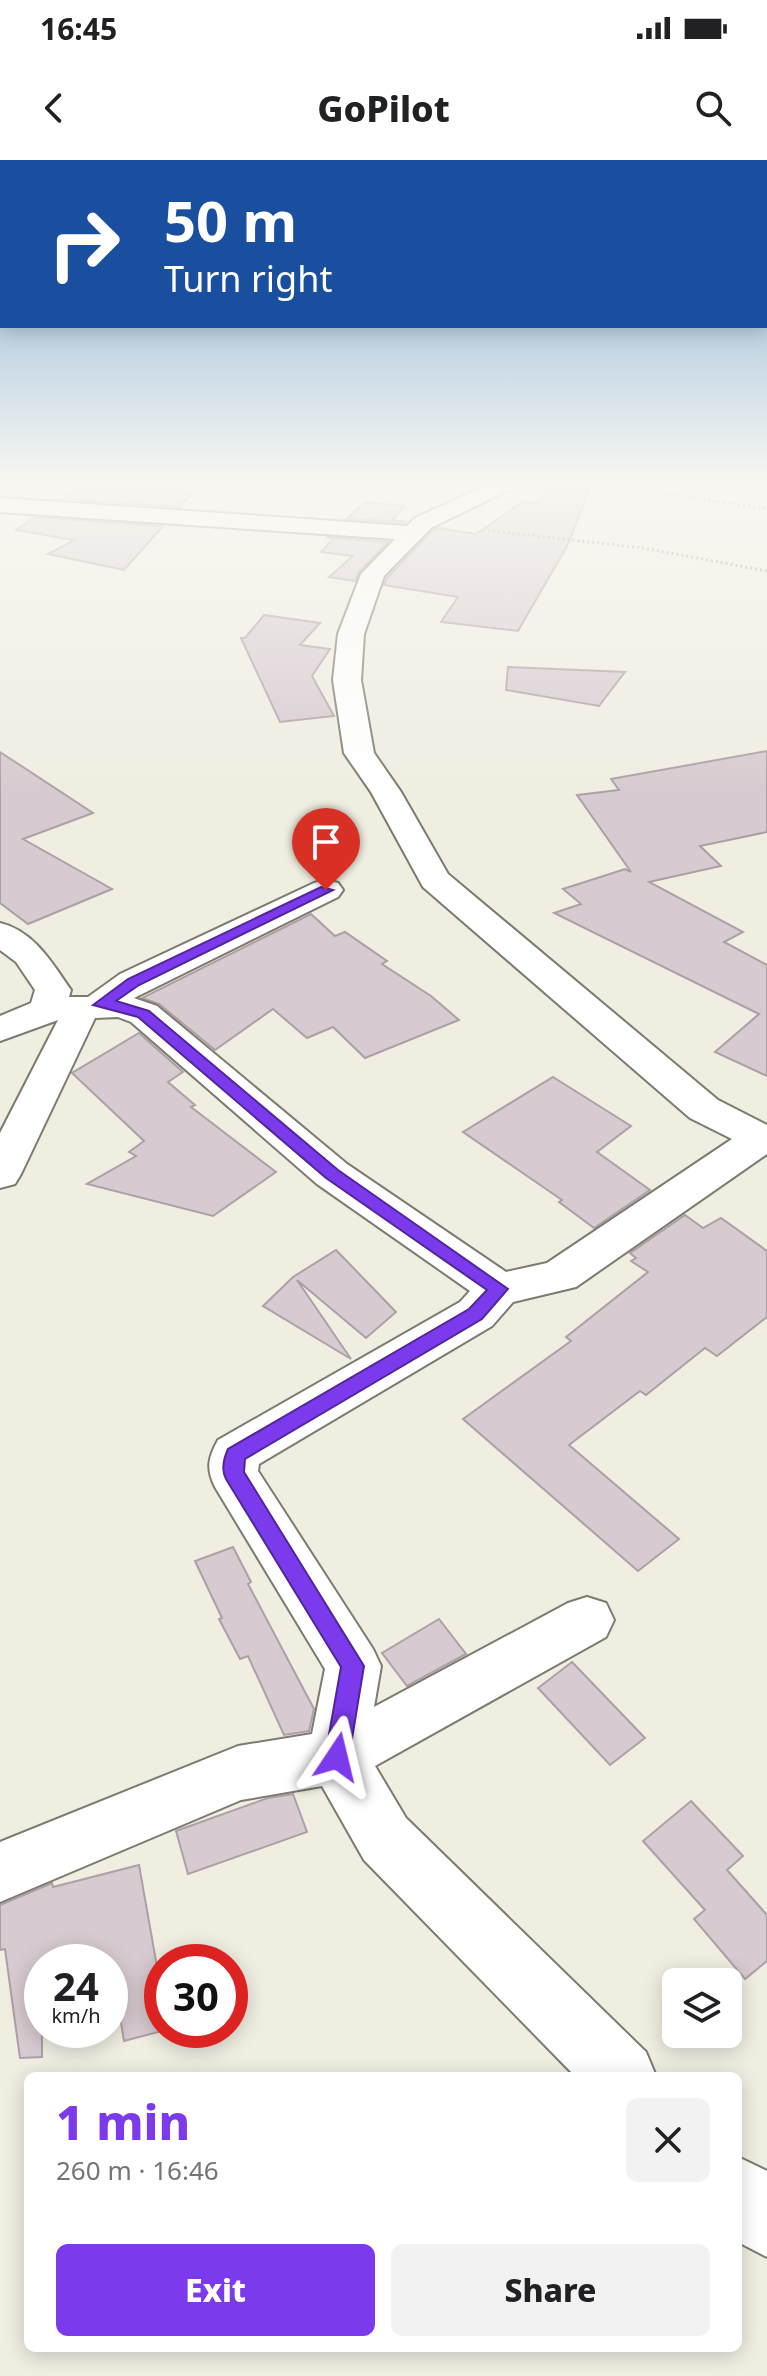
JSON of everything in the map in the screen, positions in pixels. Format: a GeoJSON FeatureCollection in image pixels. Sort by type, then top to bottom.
{"type":"FeatureCollection","features":[{"type":"Feature","properties":{"kind":"street"},"geometry":{"type":"LineString","coordinates":[[369,584],[351,634],[347,680],[359,753],[386,792],[435,880],[704,1109],[764,1140],[560,1276],[499,1289],[476,1314],[235,1454],[233,1473],[353,1666],[337,1757],[385,1839],[618,2072]]}},
{"type":"Feature","properties":{"kind":"street"},"geometry":{"type":"LineString","coordinates":[[0,1030],[77,1007],[326,890]]}},
{"type":"Feature","properties":{"kind":"street"},"geometry":{"type":"LineString","coordinates":[[0,933],[29,955],[53,990],[77,1007],[122,1006],[144,1014],[332,1174],[499,1289]]}},
{"type":"Feature","properties":{"kind":"street"},"geometry":{"type":"LineString","coordinates":[[0,1174],[77,1007]]}},
{"type":"Feature","properties":{"kind":"street"},"geometry":{"type":"LineString","coordinates":[[0,1872],[238,1773],[337,1757],[587,1620]]}},
{"type":"Feature","properties":{"kind":"street"},"geometry":{"type":"LineString","coordinates":[[742,2196],[767,2221]]}},
{"type":"Feature","properties":{"kind":"building"},"geometry":{"type":"Polygon","coordinates":[[[545,584],[518,631],[441,622],[458,597],[384,585],[545,584]]]}},
{"type":"Feature","properties":{"kind":"building"},"geometry":{"type":"Polygon","coordinates":[[[264,615],[320,623],[300,645],[330,649],[312,676],[334,716],[280,722],[241,638],[245,638],[264,615]]]}},
{"type":"Feature","properties":{"kind":"building"},"geometry":{"type":"Polygon","coordinates":[[[508,667],[625,672],[599,706],[506,690],[508,667]]]}},
{"type":"Feature","properties":{"kind":"building"},"geometry":{"type":"Polygon","coordinates":[[[767,751],[767,832],[700,846],[721,866],[649,882],[743,932],[724,942],[767,965],[767,1076],[715,1052],[759,1014],[554,913],[581,904],[563,889],[625,869],[631,872],[577,795],[619,790],[611,779],[767,751]]]}},
{"type":"Feature","properties":{"kind":"building"},"geometry":{"type":"Polygon","coordinates":[[[0,752],[93,813],[23,839],[112,889],[28,924],[0,903],[0,752]]]}},
{"type":"Feature","properties":{"kind":"building"},"geometry":{"type":"Polygon","coordinates":[[[311,914],[335,936],[345,932],[387,961],[382,964],[431,996],[459,1020],[365,1058],[333,1027],[307,1038],[273,1009],[215,1050],[159,1004],[142,998],[311,914]]]}},
{"type":"Feature","properties":{"kind":"building"},"geometry":{"type":"Polygon","coordinates":[[[139,1033],[183,1072],[168,1082],[195,1105],[191,1107],[276,1172],[213,1216],[87,1184],[136,1156],[129,1152],[144,1141],[72,1073],[139,1033]]]}},
{"type":"Feature","properties":{"kind":"building"},"geometry":{"type":"Polygon","coordinates":[[[553,1077],[631,1126],[597,1152],[650,1190],[594,1228],[559,1202],[562,1200],[463,1132],[553,1077]]]}},
{"type":"Feature","properties":{"kind":"building"},"geometry":{"type":"Polygon","coordinates":[[[685,1215],[703,1228],[721,1218],[767,1251],[767,1317],[717,1356],[705,1348],[646,1395],[640,1391],[569,1445],[679,1539],[638,1571],[463,1419],[571,1341],[566,1337],[648,1272],[631,1261],[636,1258],[630,1253],[685,1215]]]}},
{"type":"Feature","properties":{"kind":"building"},"geometry":{"type":"Polygon","coordinates":[[[336,1250],[396,1312],[366,1338],[297,1280],[351,1359],[263,1306],[293,1277],[336,1250]]]}},
{"type":"Feature","properties":{"kind":"building"},"geometry":{"type":"Polygon","coordinates":[[[233,1547],[251,1582],[248,1584],[314,1709],[309,1731],[284,1735],[248,1656],[240,1659],[219,1619],[222,1618],[195,1561],[233,1547]]]}},
{"type":"Feature","properties":{"kind":"building"},"geometry":{"type":"Polygon","coordinates":[[[439,1619],[466,1654],[407,1686],[382,1653],[439,1619]]]}},
{"type":"Feature","properties":{"kind":"building"},"geometry":{"type":"Polygon","coordinates":[[[572,1662],[645,1738],[610,1765],[538,1688],[572,1662]]]}},
{"type":"Feature","properties":{"kind":"building"},"geometry":{"type":"Polygon","coordinates":[[[293,1794],[307,1832],[188,1874],[176,1831],[268,1798],[293,1794]]]}},
{"type":"Feature","properties":{"kind":"building"},"geometry":{"type":"Polygon","coordinates":[[[691,1801],[743,1856],[727,1870],[767,1915],[767,1961],[745,1979],[742,1968],[736,1968],[694,1919],[705,1910],[643,1841],[691,1801]]]}},
{"type":"Feature","properties":{"kind":"building"},"geometry":{"type":"Polygon","coordinates":[[[139,1865],[153,1944],[144,1944],[144,2036],[128,2040],[128,1944],[24,1944],[24,2048],[42,2048],[42,2057],[20,2058],[5,1949],[0,1950],[0,1905],[52,1883],[53,1887],[139,1865]]]}},
{"type":"Feature","properties":{"kind":"route"},"geometry":{"type":"LineString","coordinates":[[326,890],[133,982],[100,1005],[122,1006],[144,1014],[332,1174],[499,1289],[476,1314],[235,1454],[233,1473],[353,1666],[337,1757]]}}]}
